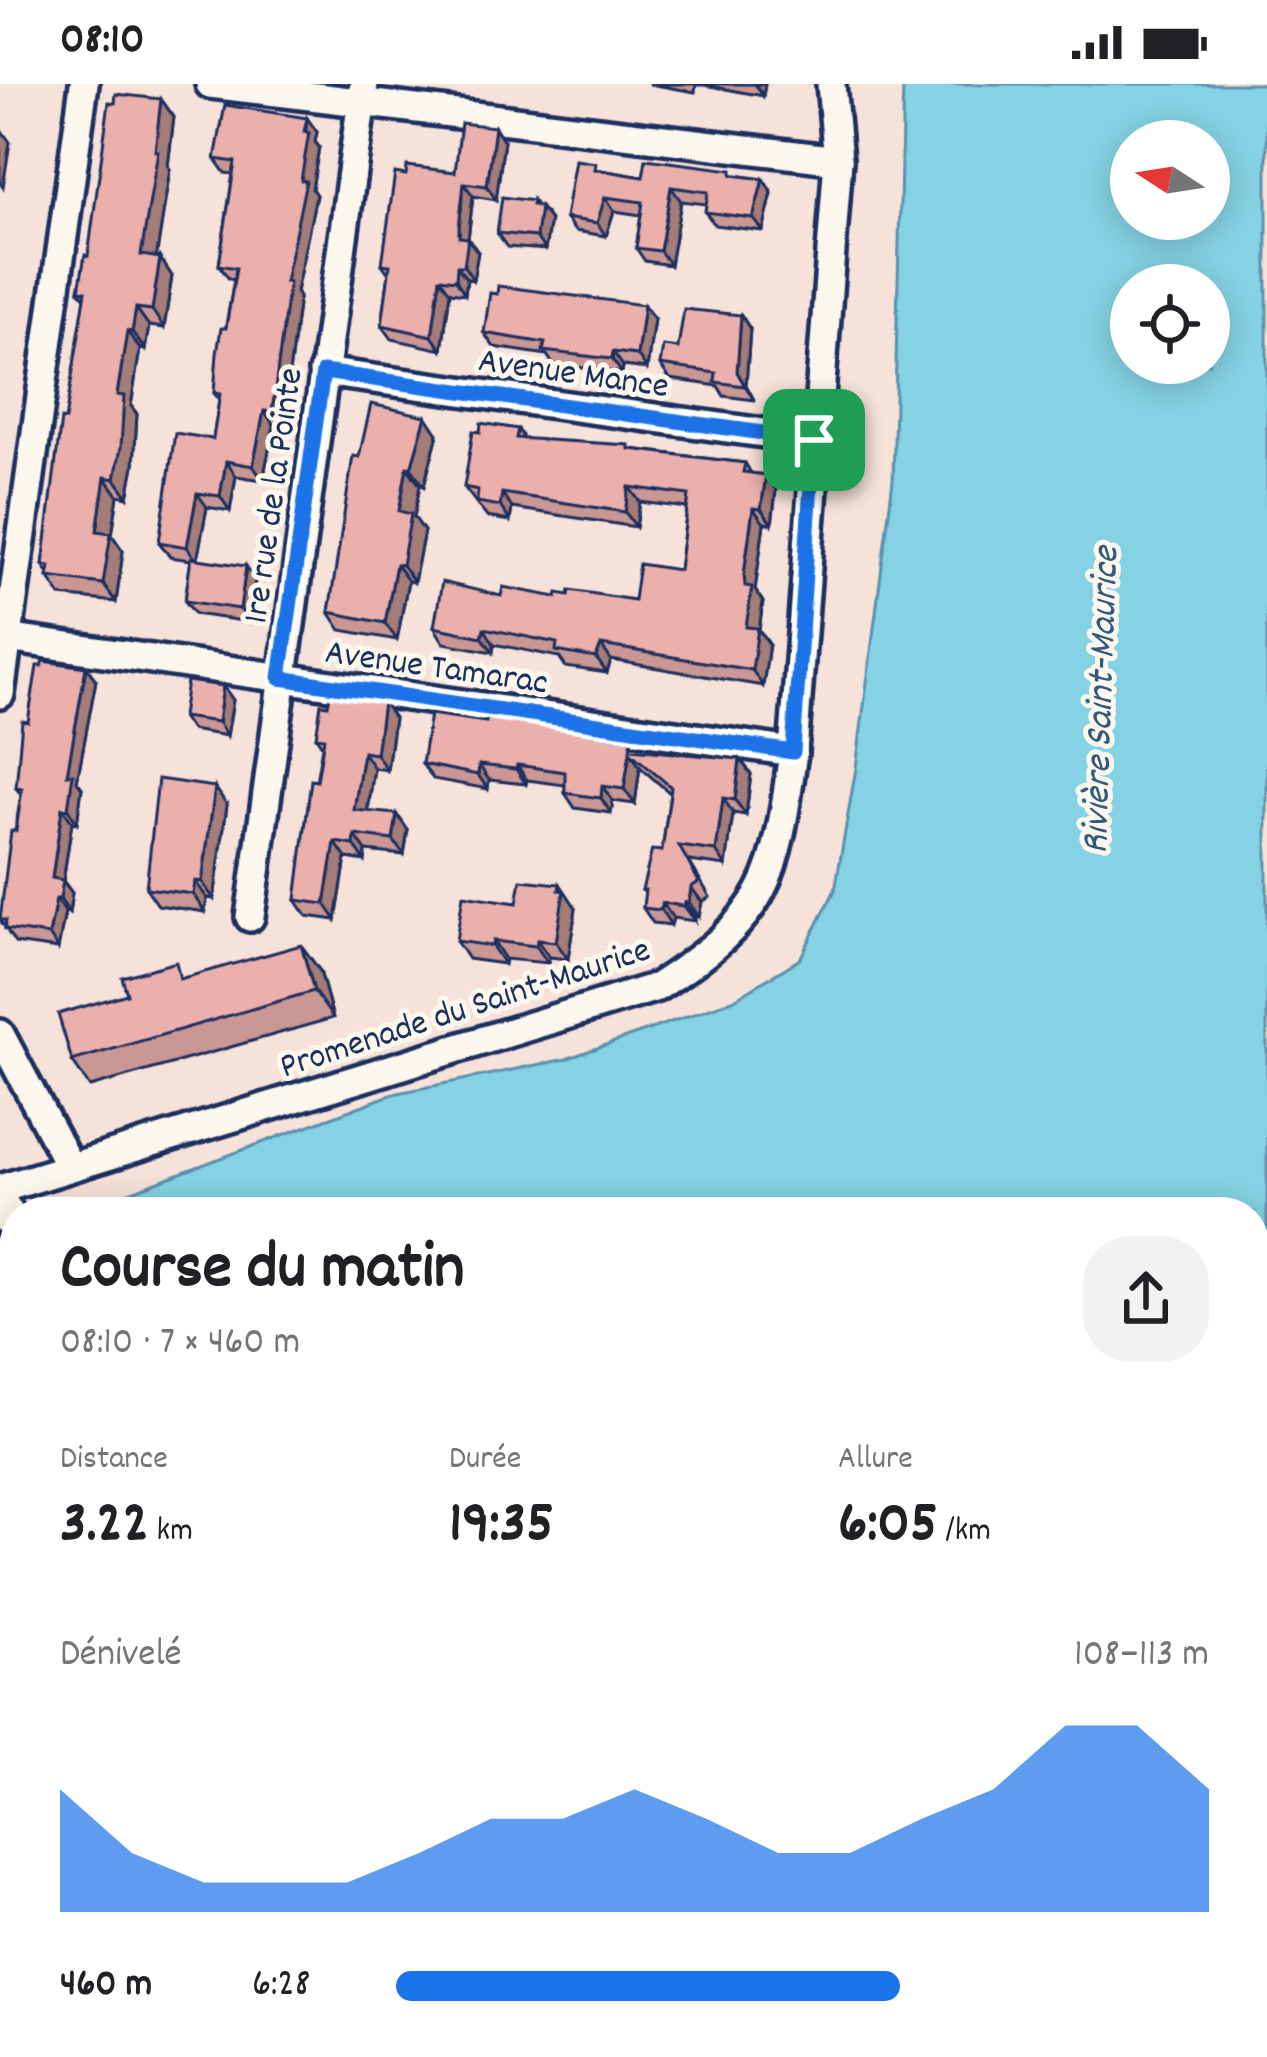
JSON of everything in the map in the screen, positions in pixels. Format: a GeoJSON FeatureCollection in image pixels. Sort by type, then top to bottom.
{"type":"FeatureCollection","features":[{"type":"Feature","properties":{"kind":"street"},"geometry":{"type":"LineString","coordinates":[[0,694],[4,638],[84,84]]}},
{"type":"Feature","properties":{"kind":"street"},"geometry":{"type":"LineString","coordinates":[[210,84],[363,93],[838,160]]}},
{"type":"Feature","properties":{"kind":"street","name":"Promenade du Saint-Maurice"},"geometry":{"type":"LineString","coordinates":[[0,1189],[657,987],[740,922],[764,890],[781,845],[793,752],[838,160],[831,84]]}},
{"type":"Feature","properties":{"kind":"street","name":"1re rue de la Pointe"},"geometry":{"type":"LineString","coordinates":[[250,917],[363,93]]}},
{"type":"Feature","properties":{"kind":"street","name":"Avenue Mance"},"geometry":{"type":"LineString","coordinates":[[323,372],[814,440]]}},
{"type":"Feature","properties":{"kind":"street","name":"Avenue Tamarac"},"geometry":{"type":"LineString","coordinates":[[4,638],[793,752]]}},
{"type":"Feature","properties":{"kind":"street"},"geometry":{"type":"LineString","coordinates":[[0,1034],[70,1167]]}},
{"type":"Feature","properties":{"kind":"water","name":"Rivière Saint-Maurice"},"geometry":{"type":"Polygon","coordinates":[[[903,84],[1267,84],[1267,1197],[116,1197],[393,1094],[566,1059],[733,1000],[800,959],[835,890],[856,768],[893,480],[903,84]]]}},
{"type":"Feature","properties":{"kind":"building"},"geometry":{"type":"Polygon","coordinates":[[[116,94],[161,99],[158,151],[141,255],[160,258],[152,310],[136,308],[132,332],[127,331],[117,395],[124,396],[121,447],[115,479],[105,477],[97,531],[111,533],[103,584],[48,577],[50,566],[43,565],[61,419],[65,420],[86,291],[79,290],[109,102],[115,103],[116,94]]]}},
{"type":"Feature","properties":{"kind":"building"},"geometry":{"type":"Polygon","coordinates":[[[225,105],[307,118],[301,180],[306,181],[285,282],[289,282],[272,412],[264,411],[253,466],[226,461],[220,496],[197,493],[187,547],[159,542],[175,433],[213,439],[220,394],[214,393],[217,354],[236,268],[219,265],[235,162],[215,159],[225,105]]]}},
{"type":"Feature","properties":{"kind":"building"},"geometry":{"type":"Polygon","coordinates":[[[461,123],[495,127],[487,186],[464,183],[459,237],[468,238],[464,266],[457,266],[456,280],[440,278],[432,336],[382,325],[390,265],[382,264],[395,173],[406,175],[407,166],[455,172],[461,123]]]}},
{"type":"Feature","properties":{"kind":"building"},"geometry":{"type":"Polygon","coordinates":[[[646,159],[732,170],[732,175],[763,179],[753,218],[705,212],[708,192],[671,187],[660,251],[636,248],[643,202],[605,197],[597,223],[565,218],[575,160],[596,163],[595,169],[643,177],[646,159]]]}},
{"type":"Feature","properties":{"kind":"building"},"geometry":{"type":"Polygon","coordinates":[[[502,197],[533,201],[532,205],[540,207],[536,237],[497,233],[502,197]]]}},
{"type":"Feature","properties":{"kind":"building"},"geometry":{"type":"Polygon","coordinates":[[[498,286],[644,305],[637,355],[613,352],[612,359],[543,351],[545,343],[484,333],[490,293],[497,294],[498,286]]]}},
{"type":"Feature","properties":{"kind":"building"},"geometry":{"type":"Polygon","coordinates":[[[684,309],[741,315],[737,372],[745,386],[715,382],[716,373],[660,365],[663,346],[678,348],[684,309]]]}},
{"type":"Feature","properties":{"kind":"building"},"geometry":{"type":"Polygon","coordinates":[[[371,404],[426,416],[411,468],[407,467],[399,511],[411,514],[385,623],[329,612],[353,456],[359,457],[371,404]]]}},
{"type":"Feature","properties":{"kind":"building"},"geometry":{"type":"Polygon","coordinates":[[[481,423],[518,429],[516,438],[629,445],[629,449],[745,463],[743,472],[766,475],[761,509],[753,508],[744,574],[745,586],[752,587],[746,627],[758,628],[752,670],[601,645],[596,658],[556,651],[557,643],[484,628],[482,637],[434,627],[442,582],[501,596],[503,587],[557,597],[558,593],[569,595],[570,590],[634,600],[639,564],[679,570],[689,495],[629,487],[625,512],[502,493],[500,506],[477,502],[478,490],[464,487],[473,431],[480,432],[481,423]]]}},
{"type":"Feature","properties":{"kind":"building"},"geometry":{"type":"Polygon","coordinates":[[[191,558],[246,566],[240,609],[185,601],[191,558]]]}},
{"type":"Feature","properties":{"kind":"building"},"geometry":{"type":"Polygon","coordinates":[[[43,661],[86,667],[67,774],[73,774],[68,809],[62,808],[52,878],[63,880],[49,935],[5,929],[6,920],[0,920],[11,831],[16,831],[22,789],[16,788],[22,721],[28,722],[37,666],[43,661]]]}},
{"type":"Feature","properties":{"kind":"building"},"geometry":{"type":"Polygon","coordinates":[[[187,681],[223,686],[218,722],[182,717],[187,681]]]}},
{"type":"Feature","properties":{"kind":"building"},"geometry":{"type":"Polygon","coordinates":[[[330,695],[383,702],[376,754],[363,752],[354,810],[397,814],[393,840],[355,835],[354,845],[335,842],[325,904],[296,900],[311,780],[317,781],[324,738],[316,737],[321,704],[328,705],[330,695]]]}},
{"type":"Feature","properties":{"kind":"building"},"geometry":{"type":"Polygon","coordinates":[[[430,714],[486,722],[487,717],[632,739],[630,749],[740,759],[735,800],[723,798],[716,851],[679,846],[699,882],[691,887],[689,902],[684,906],[662,903],[661,910],[643,908],[642,890],[652,850],[662,851],[671,787],[630,752],[624,789],[602,786],[601,798],[565,793],[565,772],[479,765],[478,775],[422,764],[430,714]]]}},
{"type":"Feature","properties":{"kind":"building"},"geometry":{"type":"Polygon","coordinates":[[[158,779],[215,787],[202,882],[195,881],[193,894],[146,888],[158,779]]]}},
{"type":"Feature","properties":{"kind":"building"},"geometry":{"type":"Polygon","coordinates":[[[521,880],[560,884],[559,890],[564,891],[556,942],[537,940],[536,946],[493,941],[492,946],[456,941],[463,895],[517,903],[521,880]]]}},
{"type":"Feature","properties":{"kind":"building"},"geometry":{"type":"Polygon","coordinates":[[[301,945],[314,991],[72,1061],[58,1014],[127,994],[122,977],[176,962],[180,979],[301,945]]]}},
{"type":"Feature","properties":{"kind":"route"},"geometry":{"type":"LineString","coordinates":[[323,372],[814,440],[793,752],[280,678],[323,372]]}}]}
